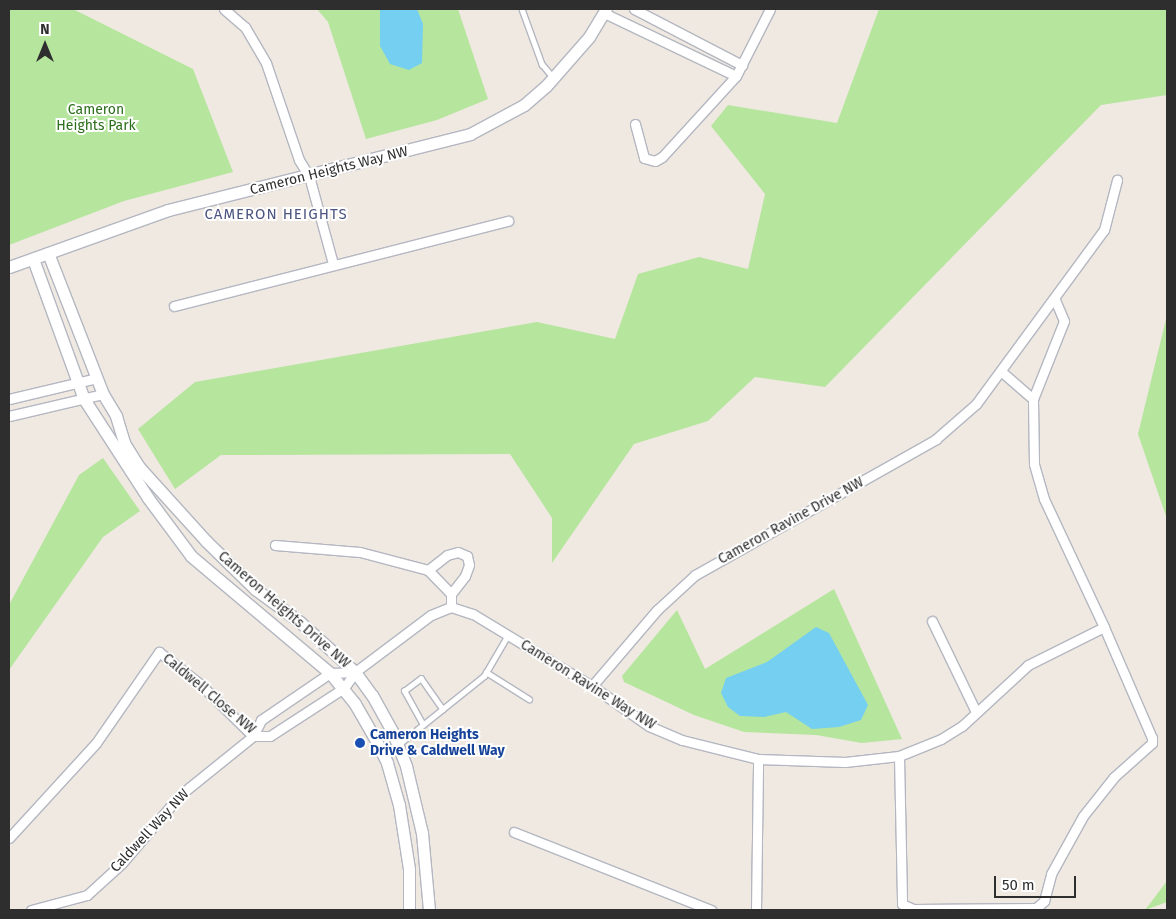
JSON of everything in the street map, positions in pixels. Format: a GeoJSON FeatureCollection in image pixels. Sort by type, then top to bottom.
{"type":"FeatureCollection","features":[{"type":"Feature","properties":{"kind":"street"},"geometry":{"type":"LineString","coordinates":[[224,9],[245,27],[259,48],[299,160],[309,176],[333,264]]}},
{"type":"Feature","properties":{"kind":"street"},"geometry":{"type":"LineString","coordinates":[[634,9],[742,65]]}},
{"type":"Feature","properties":{"kind":"street"},"geometry":{"type":"LineString","coordinates":[[636,124],[644,158],[654,161],[662,157],[736,76],[770,9]]}},
{"type":"Feature","properties":{"kind":"street"},"geometry":{"type":"LineString","coordinates":[[605,11],[736,76]]}},
{"type":"Feature","properties":{"kind":"street","name":"Cameron Heights Way NW"},"geometry":{"type":"LineString","coordinates":[[9,268],[168,210],[470,134],[524,105],[554,78],[589,37],[605,11]]}},
{"type":"Feature","properties":{"kind":"street","name":"Cameron Ravine Drive NW"},"geometry":{"type":"LineString","coordinates":[[592,686],[657,610],[695,575],[936,440],[976,404],[1055,300],[1104,230],[1117,180]]}},
{"type":"Feature","properties":{"kind":"street"},"geometry":{"type":"LineString","coordinates":[[174,306],[508,221]]}},
{"type":"Feature","properties":{"kind":"street","name":"Cameron Heights Drive NW"},"geometry":{"type":"LineString","coordinates":[[48,253],[96,378],[116,416],[124,444],[156,489],[256,589],[300,622],[355,672],[372,694],[398,745],[422,833],[430,910]]}},
{"type":"Feature","properties":{"kind":"street","name":"Cameron Heights Drive NW"},"geometry":{"type":"LineString","coordinates":[[33,259],[84,399],[112,446],[148,498],[191,556],[330,673],[344,688],[387,763],[405,835],[409,910]]}},
{"type":"Feature","properties":{"kind":"street"},"geometry":{"type":"LineString","coordinates":[[899,756],[902,904],[913,909],[1041,906],[1050,874],[1083,816],[1114,777],[1152,743],[1152,738],[1104,627],[1044,499],[1031,446],[1033,399],[1064,321],[1055,300]]}},
{"type":"Feature","properties":{"kind":"street"},"geometry":{"type":"LineString","coordinates":[[1002,372],[1033,399]]}},
{"type":"Feature","properties":{"kind":"street"},"geometry":{"type":"LineString","coordinates":[[9,399],[96,378]]}},
{"type":"Feature","properties":{"kind":"street"},"geometry":{"type":"LineString","coordinates":[[9,416],[103,394]]}},
{"type":"Feature","properties":{"kind":"street"},"geometry":{"type":"LineString","coordinates":[[275,545],[360,552],[428,570],[451,594]]}},
{"type":"Feature","properties":{"kind":"street"},"geometry":{"type":"LineString","coordinates":[[330,673],[355,672],[431,616],[451,607],[451,594],[465,576],[469,565],[466,556],[458,552],[447,555],[428,570]]}},
{"type":"Feature","properties":{"kind":"street","name":"Cameron Ravine Way NW"},"geometry":{"type":"LineString","coordinates":[[451,607],[473,614],[592,686],[649,726],[682,740],[758,759],[845,762],[899,756],[941,739],[976,712],[1028,665],[1104,627]]}},
{"type":"Feature","properties":{"kind":"street"},"geometry":{"type":"LineString","coordinates":[[932,621],[976,712]]}},
{"type":"Feature","properties":{"kind":"street","name":"Caldwell Close NW"},"geometry":{"type":"LineString","coordinates":[[9,838],[96,743],[159,652],[200,684],[253,736],[270,736],[344,688],[355,672]]}},
{"type":"Feature","properties":{"kind":"street","name":"Caldwell Way NW"},"geometry":{"type":"LineString","coordinates":[[31,910],[86,895],[122,863],[180,795],[253,736],[261,720],[330,673]]}},
{"type":"Feature","properties":{"kind":"street"},"geometry":{"type":"LineString","coordinates":[[756,910],[758,759]]}},
{"type":"Feature","properties":{"kind":"street"},"geometry":{"type":"LineString","coordinates":[[514,832],[711,910]]}},
{"type":"Feature","properties":{"kind":"lane"},"geometry":{"type":"LineString","coordinates":[[522,9],[542,64],[554,78]]}},
{"type":"Feature","properties":{"kind":"lane"},"geometry":{"type":"LineString","coordinates":[[398,745],[486,672],[508,635]]}},
{"type":"Feature","properties":{"kind":"lane"},"geometry":{"type":"LineString","coordinates":[[486,672],[529,699]]}},
{"type":"Feature","properties":{"kind":"lane"},"geometry":{"type":"LineString","coordinates":[[423,725],[404,692],[421,678],[442,709]]}},
{"type":"Feature","properties":{"kind":"green space","name":"Cameron Heights Park"},"geometry":{"type":"Polygon","coordinates":[[[9,9],[73,9],[193,69],[233,172],[124,201],[9,245],[9,9]]]}},
{"type":"Feature","properties":{"kind":"green space"},"geometry":{"type":"Polygon","coordinates":[[[317,9],[458,9],[488,99],[437,120],[366,139],[328,22],[317,9]]]}},
{"type":"Feature","properties":{"kind":"green space"},"geometry":{"type":"Polygon","coordinates":[[[879,9],[1167,9],[1167,95],[1101,105],[825,387],[755,377],[708,421],[634,444],[552,563],[552,518],[510,454],[221,455],[175,489],[138,429],[195,382],[537,322],[615,339],[638,274],[699,257],[748,269],[765,194],[711,126],[728,105],[837,123],[879,9]]]}},
{"type":"Feature","properties":{"kind":"green space"},"geometry":{"type":"Polygon","coordinates":[[[1167,315],[1167,519],[1138,434],[1167,315]]]}},
{"type":"Feature","properties":{"kind":"green space"},"geometry":{"type":"Polygon","coordinates":[[[103,458],[140,511],[103,537],[9,670],[9,605],[79,475],[103,458]]]}},
{"type":"Feature","properties":{"kind":"green space"},"geometry":{"type":"Polygon","coordinates":[[[834,589],[902,739],[862,743],[816,735],[744,732],[694,715],[624,682],[622,676],[677,610],[705,669],[834,589]]]}},
{"type":"Feature","properties":{"kind":"green space"},"geometry":{"type":"Polygon","coordinates":[[[1167,881],[1167,902],[1145,910],[1167,881]]]}},
{"type":"Feature","properties":{"kind":"water"},"geometry":{"type":"Polygon","coordinates":[[[380,9],[417,9],[423,24],[422,63],[409,70],[390,64],[380,46],[380,9]]]}},
{"type":"Feature","properties":{"kind":"water"},"geometry":{"type":"Polygon","coordinates":[[[816,627],[829,633],[868,705],[861,720],[839,727],[812,729],[786,712],[764,717],[740,716],[728,707],[721,693],[726,678],[767,662],[816,627]]]}},
{"type":"Feature","properties":{"kind":"place","name":"Cameron Heights Drive & Caldwell Way"},"geometry":{"type":"Point","coordinates":[360,743]}},
{"type":"Feature","properties":{"kind":"district","name":"CAMERON HEIGHTS"},"geometry":{"type":"Point","coordinates":[276,215]}}]}
